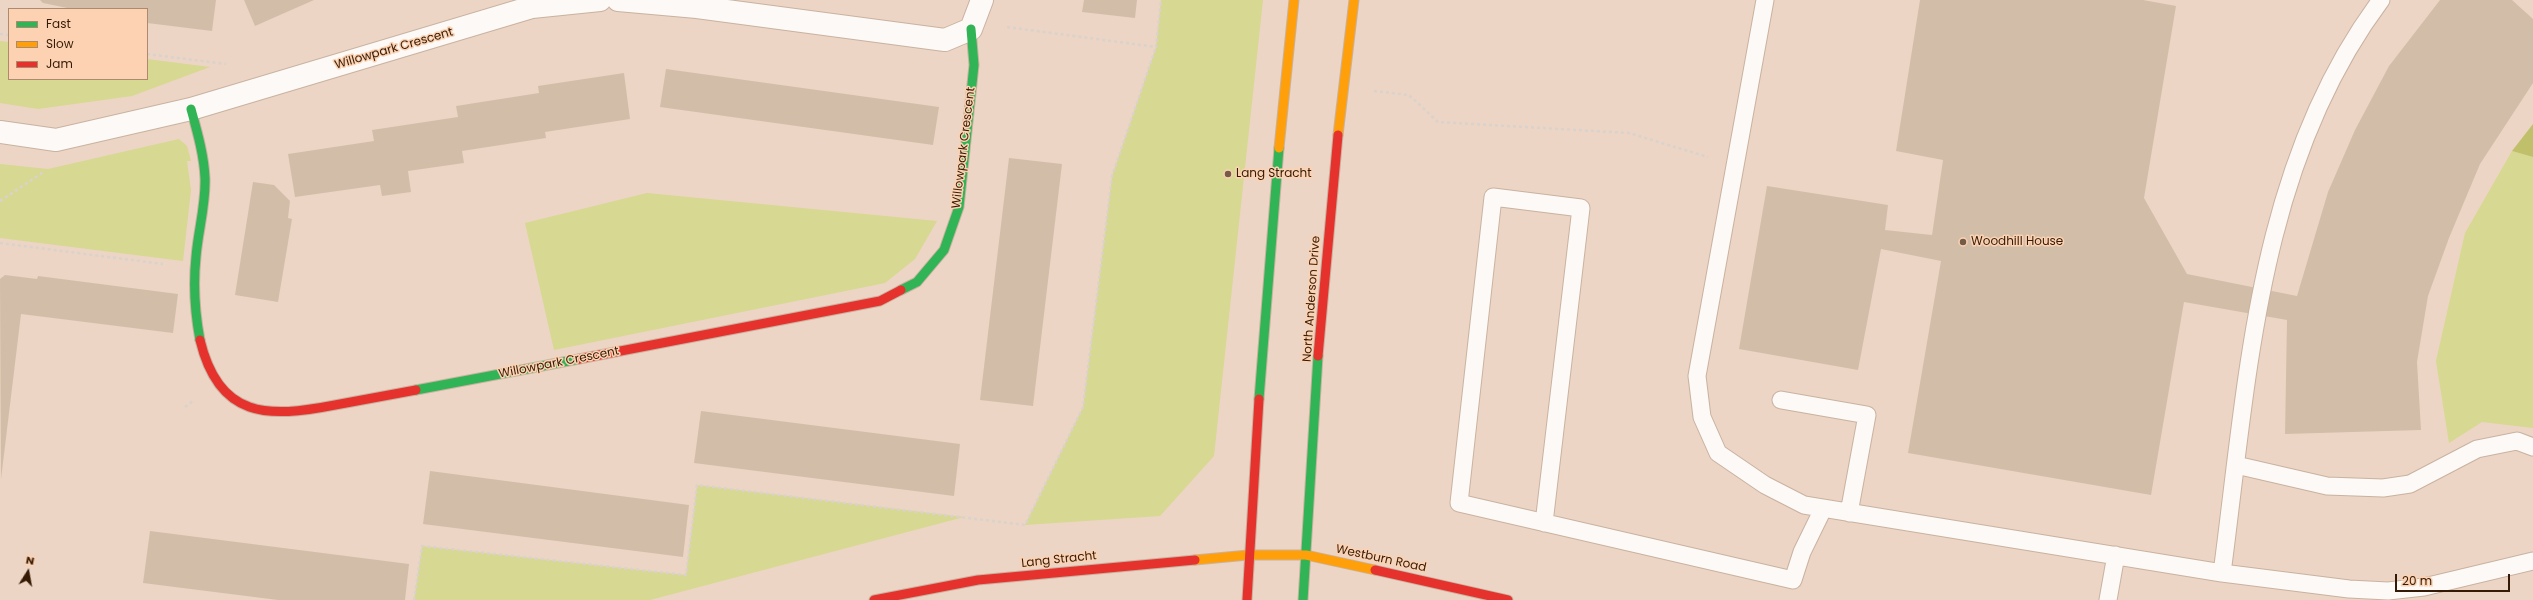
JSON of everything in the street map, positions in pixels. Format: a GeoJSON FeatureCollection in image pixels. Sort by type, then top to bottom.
{"type":"FeatureCollection","features":[{"type":"Feature","properties":{"kind":"main road"},"geometry":{"type":"LineString","coordinates":[[1247,600],[1248,555],[1273,210],[1294,0]]}},
{"type":"Feature","properties":{"kind":"main road","name":"North Anderson Drive"},"geometry":{"type":"LineString","coordinates":[[1303,600],[1330,213],[1342,88],[1354,0]]}},
{"type":"Feature","properties":{"kind":"main road","name":"Willowpark Crescent"},"geometry":{"type":"LineString","coordinates":[[191,109],[201,152],[205,186],[195,268],[198,329],[205,359],[218,384],[240,404],[266,413],[302,412],[880,301],[917,282],[944,250],[959,207],[974,65],[971,29]]}},
{"type":"Feature","properties":{"kind":"main road","name":"Westburn Road"},"geometry":{"type":"LineString","coordinates":[[1248,555],[1306,555],[1508,600]]}},
{"type":"Feature","properties":{"kind":"main road","name":"Lang Stracht"},"geometry":{"type":"LineString","coordinates":[[874,600],[978,580],[1248,555]]}},
{"type":"Feature","properties":{"kind":"street","name":"Willowpark Crescent"},"geometry":{"type":"LineString","coordinates":[[0,132],[56,140],[191,109],[532,7],[600,0]]}},
{"type":"Feature","properties":{"kind":"street"},"geometry":{"type":"LineString","coordinates":[[618,0],[697,4],[945,40],[971,29]]}},
{"type":"Feature","properties":{"kind":"street","name":"Willowpark Crescent"},"geometry":{"type":"LineString","coordinates":[[971,29],[982,0]]}},
{"type":"Feature","properties":{"kind":"lane"},"geometry":{"type":"LineString","coordinates":[[1765,0],[1737,166],[1698,376],[1702,417],[1718,453],[1765,485],[1804,505],[2222,573],[2349,589],[2388,591],[2424,587],[2533,561]]}},
{"type":"Feature","properties":{"kind":"lane"},"geometry":{"type":"LineString","coordinates":[[2222,573],[2250,358],[2272,240],[2286,192],[2323,95],[2365,22],[2381,0]]}},
{"type":"Feature","properties":{"kind":"lane"},"geometry":{"type":"LineString","coordinates":[[1544,523],[1580,208],[1493,197],[1459,503],[1544,523],[1793,580],[1802,552],[1822,509]]}},
{"type":"Feature","properties":{"kind":"lane"},"geometry":{"type":"LineString","coordinates":[[1781,400],[1867,415],[1849,513]]}},
{"type":"Feature","properties":{"kind":"lane"},"geometry":{"type":"LineString","coordinates":[[2236,465],[2327,486],[2383,488],[2410,484],[2477,449],[2517,441],[2533,448]]}},
{"type":"Feature","properties":{"kind":"lane"},"geometry":{"type":"LineString","coordinates":[[2108,600],[2116,555]]}},
{"type":"Feature","properties":{"kind":"path"},"geometry":{"type":"LineString","coordinates":[[414,600],[422,546],[686,575],[697,485],[1025,525],[1084,407],[1112,176],[1156,47],[1161,0]]}},
{"type":"Feature","properties":{"kind":"path"},"geometry":{"type":"LineString","coordinates":[[1003,26],[1156,47]]}},
{"type":"Feature","properties":{"kind":"path"},"geometry":{"type":"LineString","coordinates":[[148,54],[228,64]]}},
{"type":"Feature","properties":{"kind":"path"},"geometry":{"type":"LineString","coordinates":[[1409,94],[1438,122],[1629,133],[1737,166]]}},
{"type":"Feature","properties":{"kind":"path"},"geometry":{"type":"LineString","coordinates":[[0,200],[48,168]]}},
{"type":"Feature","properties":{"kind":"path"},"geometry":{"type":"LineString","coordinates":[[0,243],[195,268]]}},
{"type":"Feature","properties":{"kind":"green space"},"geometry":{"type":"Polygon","coordinates":[[[1161,0],[1263,0],[1214,456],[1160,516],[1025,525],[1083,407],[1112,176],[1156,47],[1161,0]]]}},
{"type":"Feature","properties":{"kind":"green space"},"geometry":{"type":"Polygon","coordinates":[[[0,41],[8,42],[8,80],[148,80],[148,59],[210,67],[132,96],[38,109],[0,103],[0,41]]]}},
{"type":"Feature","properties":{"kind":"green space"},"geometry":{"type":"Polygon","coordinates":[[[179,139],[187,146],[191,161],[187,161],[191,190],[183,261],[0,238],[0,164],[48,169],[179,139]]]}},
{"type":"Feature","properties":{"kind":"green space"},"geometry":{"type":"Polygon","coordinates":[[[2512,151],[2533,157],[2533,428],[2482,422],[2449,443],[2436,361],[2465,233],[2512,151]]]}},
{"type":"Feature","properties":{"kind":"green space"},"geometry":{"type":"Polygon","coordinates":[[[647,193],[937,221],[915,259],[885,283],[554,350],[525,223],[647,193]]]}},
{"type":"Feature","properties":{"kind":"green space"},"geometry":{"type":"Polygon","coordinates":[[[697,485],[964,517],[650,600],[414,600],[422,546],[686,575],[697,485]]]}},
{"type":"Feature","properties":{"kind":"shaded area"},"geometry":{"type":"Polygon","coordinates":[[[2533,124],[2533,157],[2512,151],[2533,124]]]}},
{"type":"Feature","properties":{"kind":"building"},"geometry":{"type":"Polygon","coordinates":[[[40,0],[216,0],[212,31],[148,23],[148,8],[67,8],[43,3],[40,0]]]}},
{"type":"Feature","properties":{"kind":"building"},"geometry":{"type":"Polygon","coordinates":[[[244,0],[314,0],[255,26],[244,0]]]}},
{"type":"Feature","properties":{"kind":"building"},"geometry":{"type":"Polygon","coordinates":[[[1084,0],[1137,0],[1135,18],[1082,12],[1084,0]]]}},
{"type":"Feature","properties":{"kind":"building","name":"Woodhill House"},"geometry":{"type":"Polygon","coordinates":[[[1920,0],[2143,0],[2176,6],[2144,198],[2187,274],[2297,296],[2328,192],[2355,130],[2389,66],[2440,0],[2512,0],[2533,19],[2533,83],[2480,164],[2449,238],[2428,296],[2417,362],[2421,430],[2285,434],[2287,320],[2184,302],[2151,495],[1908,453],[1941,261],[1881,249],[1858,370],[1739,349],[1767,186],[1888,205],[1885,230],[1932,235],[1943,160],[1896,151],[1920,0]]]}},
{"type":"Feature","properties":{"kind":"building"},"geometry":{"type":"Polygon","coordinates":[[[666,69],[939,107],[933,145],[660,107],[666,69]]]}},
{"type":"Feature","properties":{"kind":"building"},"geometry":{"type":"Polygon","coordinates":[[[624,73],[630,119],[545,132],[546,138],[462,151],[464,163],[408,171],[411,192],[382,196],[380,185],[295,197],[288,154],[374,141],[372,130],[458,117],[456,106],[539,93],[538,86],[624,73]]]}},
{"type":"Feature","properties":{"kind":"building"},"geometry":{"type":"Polygon","coordinates":[[[1009,158],[1062,164],[1033,406],[980,400],[1009,158]]]}},
{"type":"Feature","properties":{"kind":"building"},"geometry":{"type":"Polygon","coordinates":[[[253,182],[274,185],[290,201],[288,218],[292,219],[278,302],[235,295],[253,182]]]}},
{"type":"Feature","properties":{"kind":"building"},"geometry":{"type":"Polygon","coordinates":[[[5,275],[37,279],[38,276],[178,294],[173,333],[21,314],[1,479],[0,279],[5,275]]]}},
{"type":"Feature","properties":{"kind":"building"},"geometry":{"type":"Polygon","coordinates":[[[701,411],[960,444],[954,496],[694,463],[701,411]]]}},
{"type":"Feature","properties":{"kind":"building"},"geometry":{"type":"Polygon","coordinates":[[[430,471],[689,505],[683,557],[423,524],[430,471]]]}},
{"type":"Feature","properties":{"kind":"building"},"geometry":{"type":"Polygon","coordinates":[[[150,531],[409,564],[405,600],[278,600],[143,583],[150,531]]]}},
{"type":"Feature","properties":{"kind":"traffic: fast"},"geometry":{"type":"LineString","coordinates":[[901,290],[917,282],[944,250],[959,207],[974,65],[971,29]]}},
{"type":"Feature","properties":{"kind":"traffic: fast"},"geometry":{"type":"LineString","coordinates":[[191,109],[202,152],[205,178],[204,198],[195,267],[196,309],[200,340]]}},
{"type":"Feature","properties":{"kind":"traffic: fast"},"geometry":{"type":"LineString","coordinates":[[1259,399],[1279,148]]}},
{"type":"Feature","properties":{"kind":"traffic: fast"},"geometry":{"type":"LineString","coordinates":[[1303,600],[1318,356]]}},
{"type":"Feature","properties":{"kind":"traffic: fast"},"geometry":{"type":"LineString","coordinates":[[416,390],[579,359]]}},
{"type":"Feature","properties":{"kind":"traffic: slow"},"geometry":{"type":"LineString","coordinates":[[1279,148],[1294,0]]}},
{"type":"Feature","properties":{"kind":"traffic: slow"},"geometry":{"type":"LineString","coordinates":[[1338,135],[1354,0]]}},
{"type":"Feature","properties":{"kind":"traffic: slow"},"geometry":{"type":"LineString","coordinates":[[1195,560],[1248,555],[1306,555],[1375,570]]}},
{"type":"Feature","properties":{"kind":"traffic: jam"},"geometry":{"type":"LineString","coordinates":[[1318,356],[1338,135]]}},
{"type":"Feature","properties":{"kind":"traffic: jam"},"geometry":{"type":"LineString","coordinates":[[579,359],[880,301],[901,290]]}},
{"type":"Feature","properties":{"kind":"traffic: jam"},"geometry":{"type":"LineString","coordinates":[[200,340],[209,366],[220,385],[233,399],[250,407],[268,411],[311,409],[416,390]]}},
{"type":"Feature","properties":{"kind":"traffic: jam"},"geometry":{"type":"LineString","coordinates":[[1247,600],[1259,399]]}},
{"type":"Feature","properties":{"kind":"traffic: jam"},"geometry":{"type":"LineString","coordinates":[[874,600],[978,580],[1195,560]]}},
{"type":"Feature","properties":{"kind":"traffic: jam"},"geometry":{"type":"LineString","coordinates":[[1375,570],[1508,600]]}},
{"type":"Feature","properties":{"kind":"place","name":"Lang Stracht"},"geometry":{"type":"Point","coordinates":[1228,174]}},
{"type":"Feature","properties":{"kind":"place","name":"Woodhill House"},"geometry":{"type":"Point","coordinates":[1963,242]}}]}
